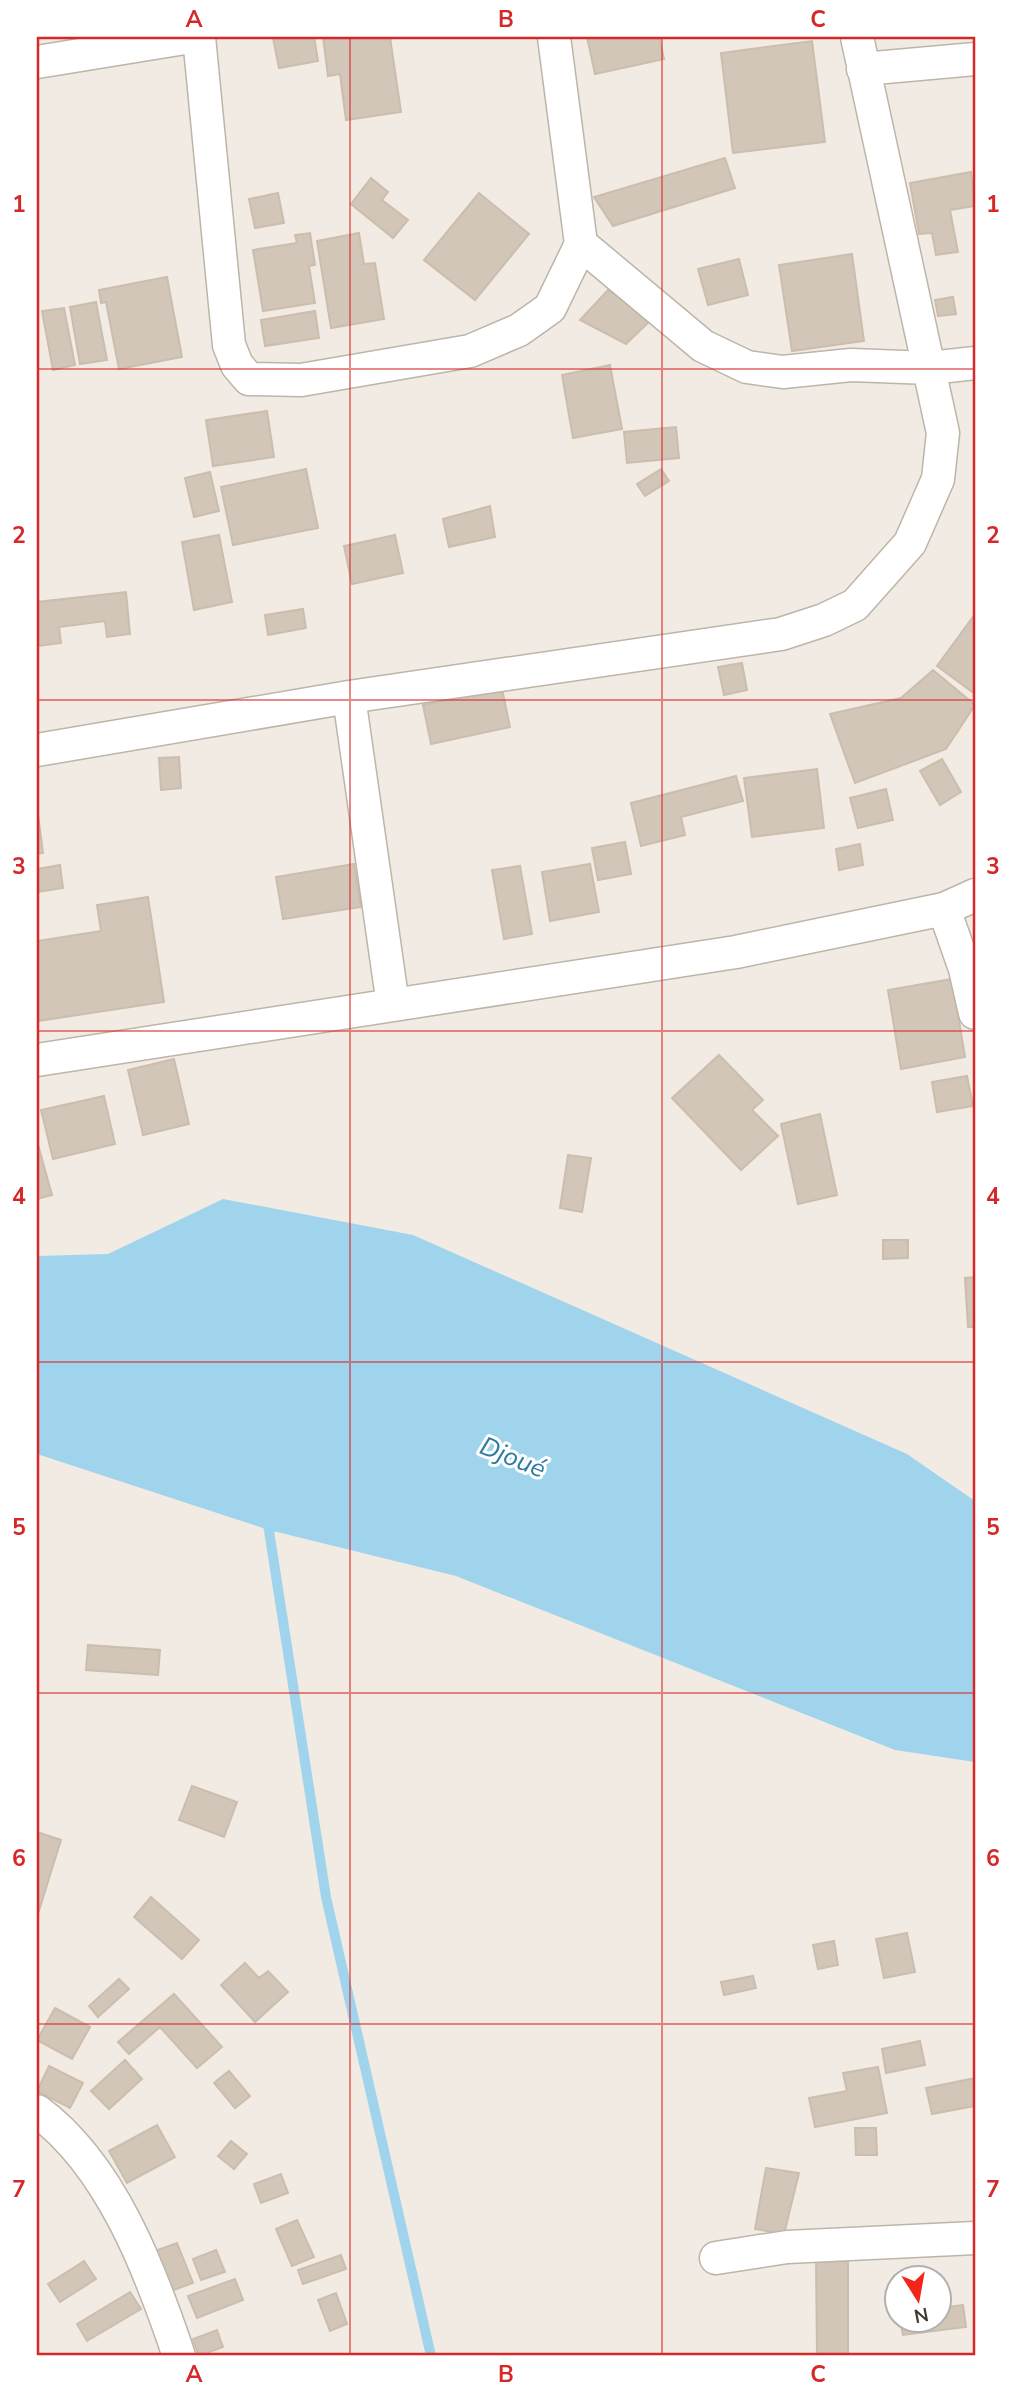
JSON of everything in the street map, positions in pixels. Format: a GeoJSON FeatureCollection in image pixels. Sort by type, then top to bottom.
{"type":"FeatureCollection","features":[{"type":"Feature","properties":{"kind":"street"},"geometry":{"type":"LineString","coordinates":[[37,62],[191,37]]}},
{"type":"Feature","properties":{"kind":"street"},"geometry":{"type":"LineString","coordinates":[[199,37],[229,345],[237,365],[249,379],[301,380],[470,351],[519,330],[550,307],[581,244],[554,37]]}},
{"type":"Feature","properties":{"kind":"street"},"geometry":{"type":"LineString","coordinates":[[37,750],[349,697],[781,634],[824,620],[855,605],[911,543],[938,479],[943,433],[857,37]]}},
{"type":"Feature","properties":{"kind":"street"},"geometry":{"type":"LineString","coordinates":[[863,69],[975,59]]}},
{"type":"Feature","properties":{"kind":"street"},"geometry":{"type":"LineString","coordinates":[[581,244],[703,346],[747,367],[783,372],[851,365],[930,368],[975,363]]}},
{"type":"Feature","properties":{"kind":"street"},"geometry":{"type":"LineString","coordinates":[[349,697],[393,1005]]}},
{"type":"Feature","properties":{"kind":"street"},"geometry":{"type":"LineString","coordinates":[[37,1060],[736,953],[944,909],[975,895]]}},
{"type":"Feature","properties":{"kind":"street"},"geometry":{"type":"LineString","coordinates":[[944,909],[965,969],[975,1013]]}},
{"type":"Feature","properties":{"kind":"street"},"geometry":{"type":"LineString","coordinates":[[37,2111],[57,2125],[91,2168],[122,2218],[153,2281],[179,2356]]}},
{"type":"Feature","properties":{"kind":"street"},"geometry":{"type":"LineString","coordinates":[[716,2259],[787,2247],[975,2238]]}},
{"type":"Feature","properties":{"kind":"water","name":"Djoué"},"geometry":{"type":"Polygon","coordinates":[[[223,1199],[413,1235],[907,1454],[975,1501],[975,1762],[895,1750],[456,1576],[269,1530],[37,1454],[37,1256],[108,1254],[223,1199]]]}},
{"type":"Feature","properties":{"kind":"building"},"geometry":{"type":"Polygon","coordinates":[[[314,37],[318,61],[279,68],[273,38],[314,37]]]}},
{"type":"Feature","properties":{"kind":"building"},"geometry":{"type":"Polygon","coordinates":[[[323,37],[390,37],[401,112],[346,120],[340,74],[328,76],[323,37]]]}},
{"type":"Feature","properties":{"kind":"building"},"geometry":{"type":"Polygon","coordinates":[[[587,37],[659,37],[664,59],[595,74],[587,37]]]}},
{"type":"Feature","properties":{"kind":"building"},"geometry":{"type":"Polygon","coordinates":[[[812,41],[825,142],[733,153],[721,53],[812,41]]]}},
{"type":"Feature","properties":{"kind":"building"},"geometry":{"type":"Polygon","coordinates":[[[725,158],[735,188],[613,226],[594,197],[725,158]]]}},
{"type":"Feature","properties":{"kind":"building"},"geometry":{"type":"Polygon","coordinates":[[[971,172],[975,206],[950,210],[958,252],[936,255],[932,233],[919,234],[910,183],[971,172]]]}},
{"type":"Feature","properties":{"kind":"building"},"geometry":{"type":"Polygon","coordinates":[[[371,178],[388,192],[382,200],[408,220],[393,238],[351,204],[371,178]]]}},
{"type":"Feature","properties":{"kind":"building"},"geometry":{"type":"Polygon","coordinates":[[[278,193],[284,223],[255,228],[249,199],[278,193]]]}},
{"type":"Feature","properties":{"kind":"building"},"geometry":{"type":"Polygon","coordinates":[[[479,193],[529,234],[475,300],[424,260],[479,193]]]}},
{"type":"Feature","properties":{"kind":"building"},"geometry":{"type":"Polygon","coordinates":[[[310,233],[315,265],[309,266],[315,303],[263,311],[253,250],[297,243],[295,235],[310,233]]]}},
{"type":"Feature","properties":{"kind":"building"},"geometry":{"type":"Polygon","coordinates":[[[359,233],[364,264],[375,263],[384,319],[331,328],[317,241],[359,233]]]}},
{"type":"Feature","properties":{"kind":"building"},"geometry":{"type":"Polygon","coordinates":[[[852,254],[864,341],[792,351],[779,265],[852,254]]]}},
{"type":"Feature","properties":{"kind":"building"},"geometry":{"type":"Polygon","coordinates":[[[739,259],[748,295],[708,305],[698,269],[739,259]]]}},
{"type":"Feature","properties":{"kind":"building"},"geometry":{"type":"Polygon","coordinates":[[[167,277],[182,357],[119,369],[106,302],[101,303],[99,290],[167,277]]]}},
{"type":"Feature","properties":{"kind":"building"},"geometry":{"type":"Polygon","coordinates":[[[608,290],[652,319],[626,344],[580,320],[608,290]]]}},
{"type":"Feature","properties":{"kind":"building"},"geometry":{"type":"Polygon","coordinates":[[[953,297],[956,314],[938,316],[935,300],[953,297]]]}},
{"type":"Feature","properties":{"kind":"building"},"geometry":{"type":"Polygon","coordinates":[[[96,302],[107,360],[80,364],[70,307],[96,302]]]}},
{"type":"Feature","properties":{"kind":"building"},"geometry":{"type":"Polygon","coordinates":[[[64,308],[75,365],[53,370],[42,311],[64,308]]]}},
{"type":"Feature","properties":{"kind":"building"},"geometry":{"type":"Polygon","coordinates":[[[315,311],[319,338],[265,346],[261,320],[315,311]]]}},
{"type":"Feature","properties":{"kind":"building"},"geometry":{"type":"Polygon","coordinates":[[[610,365],[622,429],[573,438],[562,375],[610,365]]]}},
{"type":"Feature","properties":{"kind":"building"},"geometry":{"type":"Polygon","coordinates":[[[267,411],[274,457],[213,466],[206,420],[267,411]]]}},
{"type":"Feature","properties":{"kind":"building"},"geometry":{"type":"Polygon","coordinates":[[[676,427],[679,458],[627,463],[624,432],[676,427]]]}},
{"type":"Feature","properties":{"kind":"building"},"geometry":{"type":"Polygon","coordinates":[[[306,469],[318,528],[233,545],[221,487],[306,469]]]}},
{"type":"Feature","properties":{"kind":"building"},"geometry":{"type":"Polygon","coordinates":[[[661,469],[669,481],[645,496],[637,484],[661,469]]]}},
{"type":"Feature","properties":{"kind":"building"},"geometry":{"type":"Polygon","coordinates":[[[210,472],[219,511],[194,517],[185,478],[210,472]]]}},
{"type":"Feature","properties":{"kind":"building"},"geometry":{"type":"Polygon","coordinates":[[[490,506],[495,537],[449,547],[443,519],[490,506]]]}},
{"type":"Feature","properties":{"kind":"building"},"geometry":{"type":"Polygon","coordinates":[[[219,535],[232,602],[194,610],[182,542],[219,535]]]}},
{"type":"Feature","properties":{"kind":"building"},"geometry":{"type":"Polygon","coordinates":[[[395,535],[403,573],[352,584],[344,546],[395,535]]]}},
{"type":"Feature","properties":{"kind":"building"},"geometry":{"type":"Polygon","coordinates":[[[126,592],[130,634],[107,637],[105,621],[59,627],[61,643],[37,646],[37,602],[126,592]]]}},
{"type":"Feature","properties":{"kind":"building"},"geometry":{"type":"Polygon","coordinates":[[[303,609],[306,628],[268,635],[265,615],[303,609]]]}},
{"type":"Feature","properties":{"kind":"building"},"geometry":{"type":"Polygon","coordinates":[[[975,614],[975,694],[937,666],[975,614]]]}},
{"type":"Feature","properties":{"kind":"building"},"geometry":{"type":"Polygon","coordinates":[[[742,663],[747,690],[724,695],[718,667],[742,663]]]}},
{"type":"Feature","properties":{"kind":"building"},"geometry":{"type":"Polygon","coordinates":[[[933,670],[975,705],[946,749],[855,783],[830,714],[901,698],[933,670]]]}},
{"type":"Feature","properties":{"kind":"building"},"geometry":{"type":"Polygon","coordinates":[[[502,689],[510,727],[431,744],[423,705],[502,689]]]}},
{"type":"Feature","properties":{"kind":"building"},"geometry":{"type":"Polygon","coordinates":[[[179,757],[181,788],[161,790],[159,758],[179,757]]]}},
{"type":"Feature","properties":{"kind":"building"},"geometry":{"type":"Polygon","coordinates":[[[942,759],[961,792],[940,805],[920,771],[942,759]]]}},
{"type":"Feature","properties":{"kind":"building"},"geometry":{"type":"Polygon","coordinates":[[[817,769],[824,828],[752,837],[744,778],[817,769]]]}},
{"type":"Feature","properties":{"kind":"building"},"geometry":{"type":"Polygon","coordinates":[[[736,776],[743,801],[681,817],[685,835],[641,846],[631,803],[736,776]]]}},
{"type":"Feature","properties":{"kind":"building"},"geometry":{"type":"Polygon","coordinates":[[[886,789],[893,820],[858,828],[850,798],[886,789]]]}},
{"type":"Feature","properties":{"kind":"building"},"geometry":{"type":"Polygon","coordinates":[[[37,807],[43,853],[37,854],[37,807]]]}},
{"type":"Feature","properties":{"kind":"building"},"geometry":{"type":"Polygon","coordinates":[[[625,842],[631,874],[598,880],[592,848],[625,842]]]}},
{"type":"Feature","properties":{"kind":"building"},"geometry":{"type":"Polygon","coordinates":[[[860,844],[863,865],[839,870],[836,849],[860,844]]]}},
{"type":"Feature","properties":{"kind":"building"},"geometry":{"type":"Polygon","coordinates":[[[354,864],[361,907],[283,919],[276,877],[354,864]]]}},
{"type":"Feature","properties":{"kind":"building"},"geometry":{"type":"Polygon","coordinates":[[[590,864],[599,912],[550,921],[542,872],[590,864]]]}},
{"type":"Feature","properties":{"kind":"building"},"geometry":{"type":"Polygon","coordinates":[[[60,865],[63,888],[37,892],[37,869],[60,865]]]}},
{"type":"Feature","properties":{"kind":"building"},"geometry":{"type":"Polygon","coordinates":[[[520,866],[532,934],[504,939],[492,870],[520,866]]]}},
{"type":"Feature","properties":{"kind":"building"},"geometry":{"type":"Polygon","coordinates":[[[148,897],[164,1002],[38,1021],[37,941],[101,931],[97,905],[148,897]]]}},
{"type":"Feature","properties":{"kind":"building"},"geometry":{"type":"Polygon","coordinates":[[[952,979],[965,1057],[901,1069],[888,990],[952,979]]]}},
{"type":"Feature","properties":{"kind":"building"},"geometry":{"type":"Polygon","coordinates":[[[719,1055],[763,1100],[752,1110],[778,1136],[741,1170],[672,1098],[719,1055]]]}},
{"type":"Feature","properties":{"kind":"building"},"geometry":{"type":"Polygon","coordinates":[[[174,1059],[189,1124],[143,1135],[128,1070],[174,1059]]]}},
{"type":"Feature","properties":{"kind":"building"},"geometry":{"type":"Polygon","coordinates":[[[967,1076],[973,1106],[937,1112],[932,1082],[967,1076]]]}},
{"type":"Feature","properties":{"kind":"building"},"geometry":{"type":"Polygon","coordinates":[[[104,1096],[115,1144],[53,1159],[41,1110],[104,1096]]]}},
{"type":"Feature","properties":{"kind":"building"},"geometry":{"type":"Polygon","coordinates":[[[820,1114],[837,1195],[798,1204],[781,1124],[820,1114]]]}},
{"type":"Feature","properties":{"kind":"building"},"geometry":{"type":"Polygon","coordinates":[[[37,1141],[52,1195],[37,1199],[37,1141]]]}},
{"type":"Feature","properties":{"kind":"building"},"geometry":{"type":"Polygon","coordinates":[[[568,1155],[591,1158],[582,1212],[560,1208],[568,1155]]]}},
{"type":"Feature","properties":{"kind":"building"},"geometry":{"type":"Polygon","coordinates":[[[883,1240],[908,1240],[908,1258],[883,1259],[883,1240]]]}},
{"type":"Feature","properties":{"kind":"building"},"geometry":{"type":"Polygon","coordinates":[[[975,1277],[975,1327],[968,1327],[965,1278],[975,1277]]]}},
{"type":"Feature","properties":{"kind":"building"},"geometry":{"type":"Polygon","coordinates":[[[88,1645],[160,1650],[158,1675],[86,1670],[88,1645]]]}},
{"type":"Feature","properties":{"kind":"building"},"geometry":{"type":"Polygon","coordinates":[[[192,1786],[237,1802],[224,1837],[179,1820],[192,1786]]]}},
{"type":"Feature","properties":{"kind":"building"},"geometry":{"type":"Polygon","coordinates":[[[37,1832],[61,1840],[37,1917],[37,1832]]]}},
{"type":"Feature","properties":{"kind":"building"},"geometry":{"type":"Polygon","coordinates":[[[151,1897],[199,1940],[182,1959],[134,1917],[151,1897]]]}},
{"type":"Feature","properties":{"kind":"building"},"geometry":{"type":"Polygon","coordinates":[[[907,1933],[915,1972],[884,1978],[876,1939],[907,1933]]]}},
{"type":"Feature","properties":{"kind":"building"},"geometry":{"type":"Polygon","coordinates":[[[834,1941],[838,1965],[818,1969],[813,1945],[834,1941]]]}},
{"type":"Feature","properties":{"kind":"building"},"geometry":{"type":"Polygon","coordinates":[[[245,1963],[259,1978],[268,1971],[288,1992],[255,2022],[221,1985],[245,1963]]]}},
{"type":"Feature","properties":{"kind":"building"},"geometry":{"type":"Polygon","coordinates":[[[753,1976],[756,1988],[724,1995],[721,1982],[753,1976]]]}},
{"type":"Feature","properties":{"kind":"building"},"geometry":{"type":"Polygon","coordinates":[[[119,1979],[129,1989],[98,2017],[89,2006],[119,1979]]]}},
{"type":"Feature","properties":{"kind":"building"},"geometry":{"type":"Polygon","coordinates":[[[174,1994],[222,2047],[197,2068],[160,2027],[129,2054],[118,2042],[174,1994]]]}},
{"type":"Feature","properties":{"kind":"building"},"geometry":{"type":"Polygon","coordinates":[[[55,2008],[90,2027],[72,2059],[37,2040],[55,2008]]]}},
{"type":"Feature","properties":{"kind":"building"},"geometry":{"type":"Polygon","coordinates":[[[920,2041],[925,2065],[886,2073],[882,2049],[920,2041]]]}},
{"type":"Feature","properties":{"kind":"building"},"geometry":{"type":"Polygon","coordinates":[[[125,2060],[142,2079],[109,2109],[91,2091],[125,2060]]]}},
{"type":"Feature","properties":{"kind":"building"},"geometry":{"type":"Polygon","coordinates":[[[49,2066],[83,2083],[70,2108],[37,2091],[49,2066]]]}},
{"type":"Feature","properties":{"kind":"building"},"geometry":{"type":"Polygon","coordinates":[[[878,2067],[887,2113],[815,2127],[809,2098],[847,2091],[843,2073],[878,2067]]]}},
{"type":"Feature","properties":{"kind":"building"},"geometry":{"type":"Polygon","coordinates":[[[229,2071],[250,2096],[235,2108],[214,2083],[229,2071]]]}},
{"type":"Feature","properties":{"kind":"building"},"geometry":{"type":"Polygon","coordinates":[[[975,2078],[975,2106],[932,2114],[926,2088],[975,2078]]]}},
{"type":"Feature","properties":{"kind":"building"},"geometry":{"type":"Polygon","coordinates":[[[157,2125],[175,2157],[127,2183],[109,2151],[157,2125]]]}},
{"type":"Feature","properties":{"kind":"building"},"geometry":{"type":"Polygon","coordinates":[[[855,2128],[876,2128],[877,2155],[856,2155],[855,2128]]]}},
{"type":"Feature","properties":{"kind":"building"},"geometry":{"type":"Polygon","coordinates":[[[231,2141],[247,2154],[234,2169],[218,2156],[231,2141]]]}},
{"type":"Feature","properties":{"kind":"building"},"geometry":{"type":"Polygon","coordinates":[[[766,2168],[799,2173],[784,2234],[755,2229],[766,2168]]]}},
{"type":"Feature","properties":{"kind":"building"},"geometry":{"type":"Polygon","coordinates":[[[281,2174],[288,2193],[261,2203],[254,2184],[281,2174]]]}},
{"type":"Feature","properties":{"kind":"building"},"geometry":{"type":"Polygon","coordinates":[[[297,2220],[314,2257],[292,2266],[276,2229],[297,2220]]]}},
{"type":"Feature","properties":{"kind":"building"},"geometry":{"type":"Polygon","coordinates":[[[177,2243],[193,2283],[168,2292],[152,2252],[177,2243]]]}},
{"type":"Feature","properties":{"kind":"building"},"geometry":{"type":"Polygon","coordinates":[[[216,2250],[225,2272],[201,2280],[193,2259],[216,2250]]]}},
{"type":"Feature","properties":{"kind":"building"},"geometry":{"type":"Polygon","coordinates":[[[341,2255],[346,2269],[303,2284],[298,2270],[341,2255]]]}},
{"type":"Feature","properties":{"kind":"building"},"geometry":{"type":"Polygon","coordinates":[[[848,2256],[848,2356],[817,2356],[816,2257],[848,2256]]]}},
{"type":"Feature","properties":{"kind":"building"},"geometry":{"type":"Polygon","coordinates":[[[84,2261],[96,2279],[60,2302],[48,2284],[84,2261]]]}},
{"type":"Feature","properties":{"kind":"building"},"geometry":{"type":"Polygon","coordinates":[[[235,2279],[243,2300],[197,2318],[188,2296],[235,2279]]]}},
{"type":"Feature","properties":{"kind":"building"},"geometry":{"type":"Polygon","coordinates":[[[130,2292],[141,2309],[87,2341],[77,2324],[130,2292]]]}},
{"type":"Feature","properties":{"kind":"building"},"geometry":{"type":"Polygon","coordinates":[[[336,2293],[347,2324],[330,2331],[318,2300],[336,2293]]]}},
{"type":"Feature","properties":{"kind":"building"},"geometry":{"type":"Polygon","coordinates":[[[963,2305],[966,2327],[953,2329],[953,2306],[963,2305]]]}},
{"type":"Feature","properties":{"kind":"building"},"geometry":{"type":"Polygon","coordinates":[[[217,2330],[223,2347],[199,2356],[193,2339],[217,2330]]]}},
{"type":"Feature","properties":{"kind":"waterway"},"geometry":{"type":"LineString","coordinates":[[267,1518],[326,1897],[431,2356]]}}]}
